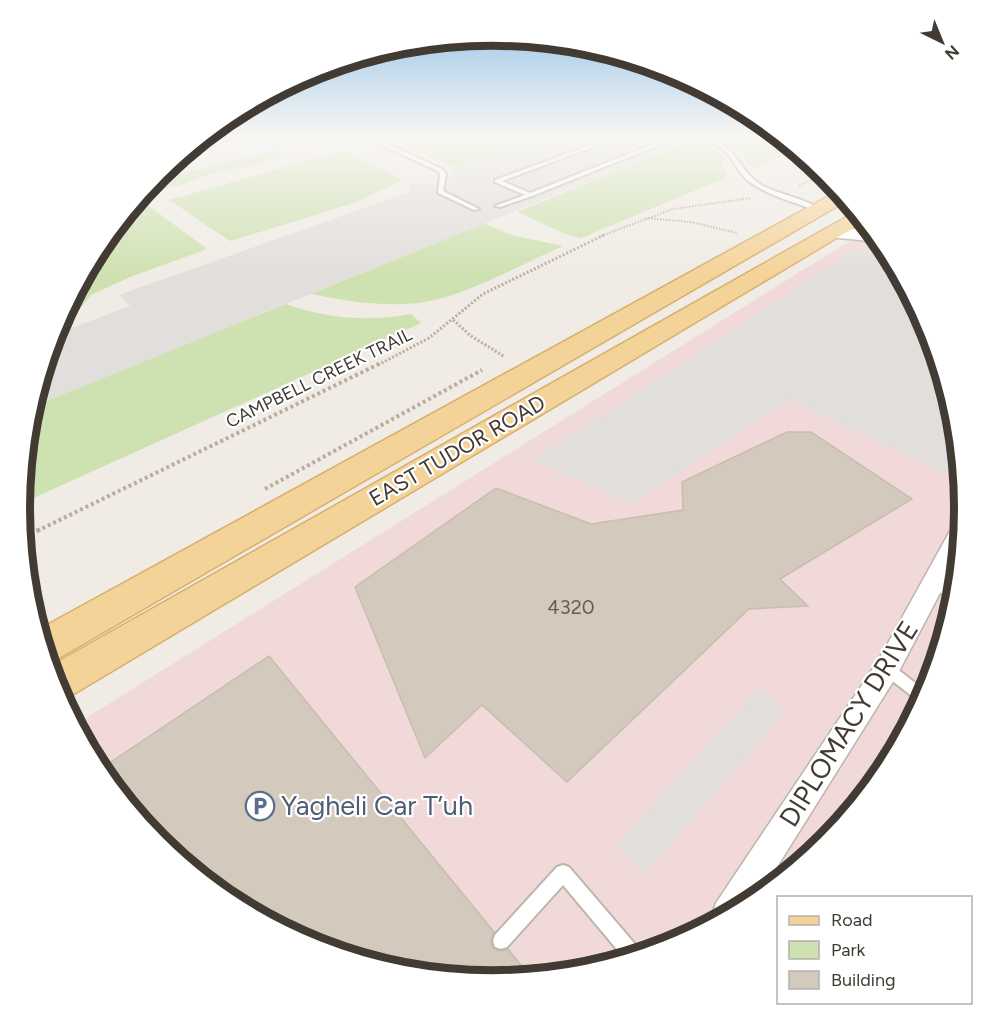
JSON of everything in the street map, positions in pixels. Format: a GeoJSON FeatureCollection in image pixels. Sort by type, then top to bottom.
{"type":"FeatureCollection","features":[{"type":"Feature","properties":{"kind":"main road","name":"EAST TUDOR ROAD"},"geometry":{"type":"LineString","coordinates":[[51,643],[846,219]]}},
{"type":"Feature","properties":{"kind":"main road","name":"EAST TUDOR ROAD"},"geometry":{"type":"LineString","coordinates":[[63,680],[846,219]]}},
{"type":"Feature","properties":{"kind":"street"},"geometry":{"type":"LineString","coordinates":[[846,219],[865,236]]}},
{"type":"Feature","properties":{"kind":"street","name":"DIPLOMACY DRIVE"},"geometry":{"type":"LineString","coordinates":[[739,898],[887,669],[944,590],[949,573]]}},
{"type":"Feature","properties":{"kind":"lane"},"geometry":{"type":"LineString","coordinates":[[442,182],[440,192],[476,209]]}},
{"type":"Feature","properties":{"kind":"lane"},"geometry":{"type":"LineString","coordinates":[[500,182],[530,195]]}},
{"type":"Feature","properties":{"kind":"lane"},"geometry":{"type":"LineString","coordinates":[[498,206],[561,182]]}},
{"type":"Feature","properties":{"kind":"lane"},"geometry":{"type":"LineString","coordinates":[[753,182],[775,194],[846,219]]}},
{"type":"Feature","properties":{"kind":"lane"},"geometry":{"type":"LineString","coordinates":[[887,669],[916,692]]}},
{"type":"Feature","properties":{"kind":"lane"},"geometry":{"type":"LineString","coordinates":[[501,941],[564,873],[628,949]]}},
{"type":"Feature","properties":{"kind":"path","name":"CAMPBELL CREEK TRAIL"},"geometry":{"type":"LineString","coordinates":[[31,534],[403,353],[453,320],[483,294],[500,284],[616,229],[673,208],[775,194],[807,182]]}},
{"type":"Feature","properties":{"kind":"path"},"geometry":{"type":"LineString","coordinates":[[645,218],[691,222],[738,232],[728,238]]}},
{"type":"Feature","properties":{"kind":"path"},"geometry":{"type":"LineString","coordinates":[[453,320],[471,336],[506,357],[495,363]]}},
{"type":"Feature","properties":{"kind":"path"},"geometry":{"type":"LineString","coordinates":[[264,489],[484,369]]}},
{"type":"Feature","properties":{"kind":"shaded area"},"geometry":{"type":"Polygon","coordinates":[[[586,182],[43,402],[65,330],[130,306],[119,295],[409,192],[411,183],[586,182]]]}},
{"type":"Feature","properties":{"kind":"shaded area"},"geometry":{"type":"Polygon","coordinates":[[[863,232],[892,277],[919,331],[929,359],[938,388],[950,448],[954,508],[953,538],[945,598],[938,628],[919,685],[906,712],[892,739],[859,789],[819,835],[797,855],[773,875],[723,908],[669,935],[641,945],[612,954],[552,966],[492,970],[462,969],[402,961],[372,954],[315,935],[288,922],[261,908],[211,875],[165,835],[125,789],[82,720],[863,232]]]}},
{"type":"Feature","properties":{"kind":"shaded area"},"geometry":{"type":"Polygon","coordinates":[[[857,249],[876,251],[892,277],[919,331],[938,388],[951,461],[944,474],[790,399],[631,504],[533,460],[857,249]]]}},
{"type":"Feature","properties":{"kind":"shaded area"},"geometry":{"type":"Polygon","coordinates":[[[758,689],[786,711],[645,874],[616,845],[758,689]]]}},
{"type":"Feature","properties":{"kind":"green space"},"geometry":{"type":"Polygon","coordinates":[[[164,182],[188,182],[184,184],[157,191],[164,182]]]}},
{"type":"Feature","properties":{"kind":"green space"},"geometry":{"type":"Polygon","coordinates":[[[231,182],[398,182],[354,203],[230,241],[169,200],[231,182]]]}},
{"type":"Feature","properties":{"kind":"green space"},"geometry":{"type":"Polygon","coordinates":[[[589,182],[714,182],[581,238],[568,235],[517,212],[589,182]]]}},
{"type":"Feature","properties":{"kind":"green space"},"geometry":{"type":"Polygon","coordinates":[[[149,206],[207,249],[130,277],[91,295],[72,316],[108,251],[141,208],[149,206]]]}},
{"type":"Feature","properties":{"kind":"green space"},"geometry":{"type":"Polygon","coordinates":[[[484,223],[511,235],[563,246],[450,296],[420,303],[357,302],[311,294],[484,223]]]}},
{"type":"Feature","properties":{"kind":"green space"},"geometry":{"type":"Polygon","coordinates":[[[286,304],[317,313],[348,318],[379,318],[411,314],[421,323],[30,499],[34,448],[43,402],[286,304]]]}},
{"type":"Feature","properties":{"kind":"building"},"geometry":{"type":"Polygon","coordinates":[[[787,432],[811,432],[912,499],[780,579],[808,606],[749,609],[567,782],[482,705],[425,758],[355,587],[496,488],[591,524],[683,510],[682,482],[787,432]]]}},
{"type":"Feature","properties":{"kind":"building","name":"Yagheli Car T’uh"},"geometry":{"type":"Polygon","coordinates":[[[269,656],[494,932],[491,940],[493,948],[500,951],[508,949],[524,969],[462,969],[402,961],[343,945],[288,922],[235,892],[187,855],[145,813],[108,764],[269,656]]]}},
{"type":"Feature","properties":{"kind":"place","name":"Yagheli Car T’uh"},"geometry":{"type":"Point","coordinates":[260,806]}}]}
